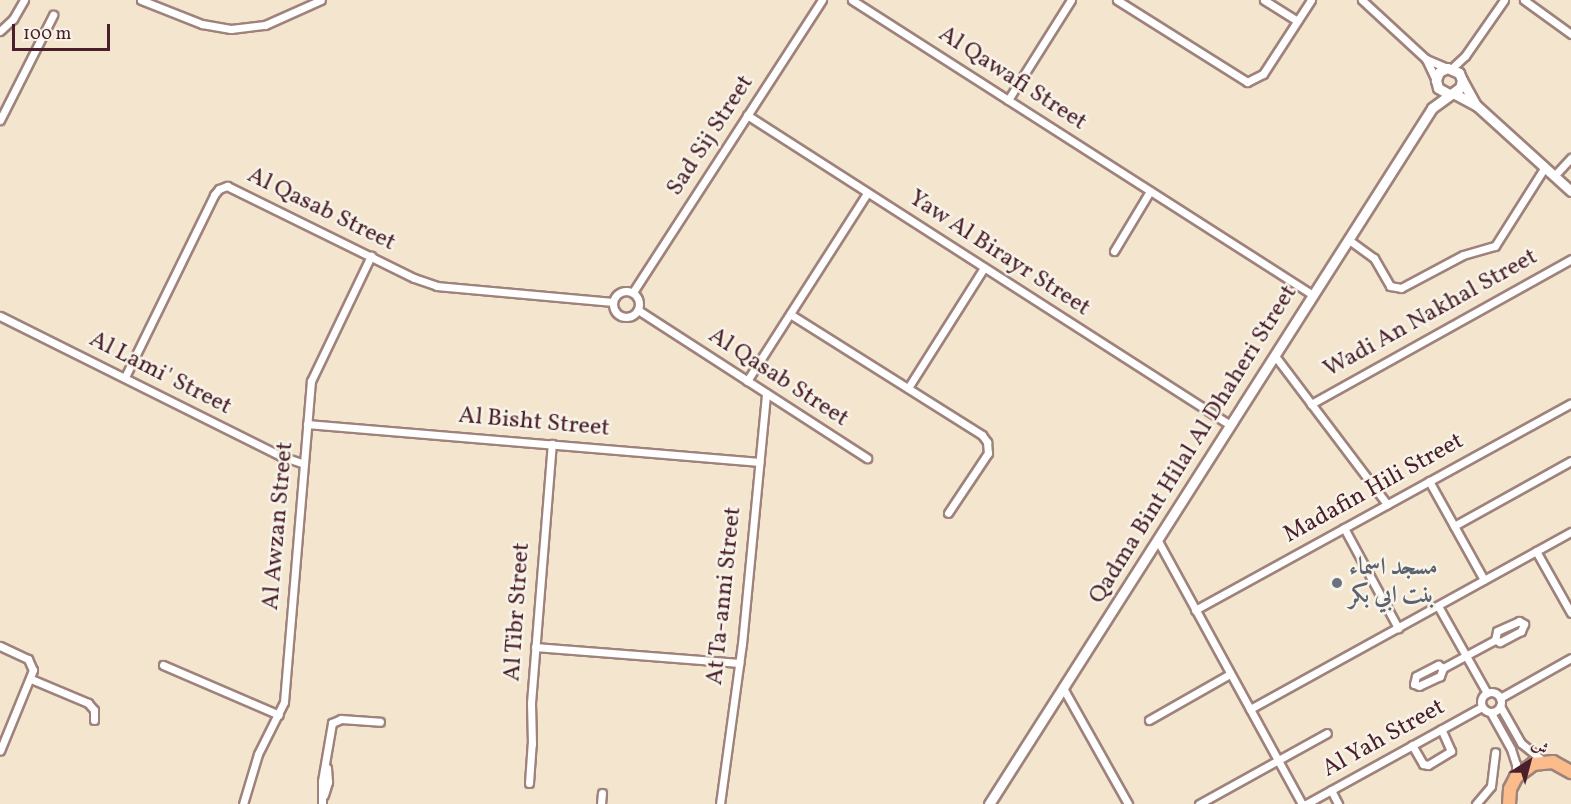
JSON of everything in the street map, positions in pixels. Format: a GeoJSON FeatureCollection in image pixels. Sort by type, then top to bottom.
{"type":"FeatureCollection","features":[{"type":"Feature","properties":{"kind":"highway"},"geometry":{"type":"LineString","coordinates":[[1507,801],[1516,777],[1523,769],[1543,761],[1568,767]]}},
{"type":"Feature","properties":{"kind":"street"},"geometry":{"type":"LineString","coordinates":[[0,31],[13,19],[24,0]]}},
{"type":"Feature","properties":{"kind":"street"},"geometry":{"type":"LineString","coordinates":[[141,0],[202,24],[231,29],[265,25],[321,0]]}},
{"type":"Feature","properties":{"kind":"street","name":"Sad Sij Street"},"geometry":{"type":"LineString","coordinates":[[633,292],[822,0]]}},
{"type":"Feature","properties":{"kind":"street","name":"Al Qawafi Street"},"geometry":{"type":"LineString","coordinates":[[852,0],[1313,295]]}},
{"type":"Feature","properties":{"kind":"street"},"geometry":{"type":"LineString","coordinates":[[1008,100],[1071,0]]}},
{"type":"Feature","properties":{"kind":"street"},"geometry":{"type":"LineString","coordinates":[[1117,0],[1247,82],[1263,74],[1311,0]]}},
{"type":"Feature","properties":{"kind":"street"},"geometry":{"type":"LineString","coordinates":[[1264,0],[1297,21]]}},
{"type":"Feature","properties":{"kind":"street"},"geometry":{"type":"LineString","coordinates":[[1362,0],[1426,59],[1449,68],[1461,78],[1476,105]]}},
{"type":"Feature","properties":{"kind":"street"},"geometry":{"type":"LineString","coordinates":[[1436,82],[1439,72],[1449,68],[1465,56],[1503,0]]}},
{"type":"Feature","properties":{"kind":"street"},"geometry":{"type":"LineString","coordinates":[[1524,0],[1571,34]]}},
{"type":"Feature","properties":{"kind":"street"},"geometry":{"type":"LineString","coordinates":[[0,120],[53,15]]}},
{"type":"Feature","properties":{"kind":"street"},"geometry":{"type":"LineString","coordinates":[[1451,93],[1460,88],[1465,56]]}},
{"type":"Feature","properties":{"kind":"street"},"geometry":{"type":"LineString","coordinates":[[1426,59],[1442,91],[1476,105],[1571,191]]}},
{"type":"Feature","properties":{"kind":"street","name":"Qadma Bint Hilal Al Dhaheri Street"},"geometry":{"type":"LineString","coordinates":[[1432,108],[1436,82]]}},
{"type":"Feature","properties":{"kind":"street","name":"Qadma Bint Hilal Al Dhaheri Street"},"geometry":{"type":"LineString","coordinates":[[989,804],[1432,108],[1451,93]]}},
{"type":"Feature","properties":{"kind":"street","name":"Yaw Al Birayr Street"},"geometry":{"type":"LineString","coordinates":[[747,115],[1230,425]]}},
{"type":"Feature","properties":{"kind":"street"},"geometry":{"type":"LineString","coordinates":[[1554,176],[1571,158]]}},
{"type":"Feature","properties":{"kind":"street"},"geometry":{"type":"LineString","coordinates":[[1349,240],[1374,258],[1390,286],[1401,288],[1463,255],[1495,246],[1545,167]]}},
{"type":"Feature","properties":{"kind":"street","name":"Al Qasab Street"},"geometry":{"type":"LineString","coordinates":[[125,378],[214,195],[223,187],[235,188],[420,280],[449,289],[612,302]]}},
{"type":"Feature","properties":{"kind":"street"},"geometry":{"type":"LineString","coordinates":[[1114,251],[1150,191]]}},
{"type":"Feature","properties":{"kind":"street"},"geometry":{"type":"LineString","coordinates":[[747,381],[867,193]]}},
{"type":"Feature","properties":{"kind":"street","name":"Al Awzan Street"},"geometry":{"type":"LineString","coordinates":[[243,804],[258,754],[279,716],[285,695],[309,393],[314,372],[371,256]]}},
{"type":"Feature","properties":{"kind":"street","name":"Wadi An Nakhal Street"},"geometry":{"type":"LineString","coordinates":[[1311,404],[1571,259]]}},
{"type":"Feature","properties":{"kind":"street"},"geometry":{"type":"LineString","coordinates":[[908,388],[984,268]]}},
{"type":"Feature","properties":{"kind":"street"},"geometry":{"type":"LineString","coordinates":[[620,292],[633,292],[638,299],[638,310],[632,316],[620,316],[614,310],[612,302],[620,292]]}},
{"type":"Feature","properties":{"kind":"street","name":"Al Qasab Street"},"geometry":{"type":"LineString","coordinates":[[638,310],[867,458]]}},
{"type":"Feature","properties":{"kind":"street"},"geometry":{"type":"LineString","coordinates":[[790,314],[977,431],[987,442],[989,448],[985,459],[948,513]]}},
{"type":"Feature","properties":{"kind":"street","name":"Al Lami' Street"},"geometry":{"type":"LineString","coordinates":[[0,316],[280,456],[304,464]]}},
{"type":"Feature","properties":{"kind":"street"},"geometry":{"type":"LineString","coordinates":[[1275,356],[1387,504]]}},
{"type":"Feature","properties":{"kind":"street","name":"At Ta-anni Street"},"geometry":{"type":"LineString","coordinates":[[720,804],[739,663],[766,393]]}},
{"type":"Feature","properties":{"kind":"street","name":"Madafin Hili Street"},"geometry":{"type":"LineString","coordinates":[[1195,610],[1571,403]]}},
{"type":"Feature","properties":{"kind":"street","name":"Al Bisht Street"},"geometry":{"type":"LineString","coordinates":[[307,424],[759,462]]}},
{"type":"Feature","properties":{"kind":"street","name":"Al Tibr Street"},"geometry":{"type":"LineString","coordinates":[[529,783],[535,647],[552,444]]}},
{"type":"Feature","properties":{"kind":"street"},"geometry":{"type":"LineString","coordinates":[[1454,526],[1571,461]]}},
{"type":"Feature","properties":{"kind":"street"},"geometry":{"type":"LineString","coordinates":[[1430,481],[1484,580]]}},
{"type":"Feature","properties":{"kind":"street"},"geometry":{"type":"LineString","coordinates":[[1344,528],[1398,628]]}},
{"type":"Feature","properties":{"kind":"street"},"geometry":{"type":"LineString","coordinates":[[1250,710],[1571,532]]}},
{"type":"Feature","properties":{"kind":"street"},"geometry":{"type":"LineString","coordinates":[[1158,541],[1304,804]]}},
{"type":"Feature","properties":{"kind":"street"},"geometry":{"type":"LineString","coordinates":[[1536,551],[1571,613]]}},
{"type":"Feature","properties":{"kind":"street"},"geometry":{"type":"LineString","coordinates":[[1438,606],[1487,693]]}},
{"type":"Feature","properties":{"kind":"street"},"geometry":{"type":"LineString","coordinates":[[1443,668],[1495,640]]}},
{"type":"Feature","properties":{"kind":"street"},"geometry":{"type":"LineString","coordinates":[[0,646],[30,661],[33,670],[0,751]]}},
{"type":"Feature","properties":{"kind":"street"},"geometry":{"type":"LineString","coordinates":[[535,647],[739,663]]}},
{"type":"Feature","properties":{"kind":"street"},"geometry":{"type":"LineString","coordinates":[[1500,698],[1571,658]]}},
{"type":"Feature","properties":{"kind":"street"},"geometry":{"type":"LineString","coordinates":[[163,665],[279,716]]}},
{"type":"Feature","properties":{"kind":"street"},"geometry":{"type":"LineString","coordinates":[[1149,720],[1230,674]]}},
{"type":"Feature","properties":{"kind":"street"},"geometry":{"type":"LineString","coordinates":[[31,679],[88,703],[94,710],[94,720]]}},
{"type":"Feature","properties":{"kind":"street"},"geometry":{"type":"LineString","coordinates":[[1063,688],[1128,804]]}},
{"type":"Feature","properties":{"kind":"street"},"geometry":{"type":"LineString","coordinates":[[1500,698],[1494,693],[1487,693],[1481,699],[1482,707],[1491,713],[1511,749],[1516,764],[1516,777]]}},
{"type":"Feature","properties":{"kind":"street"},"geometry":{"type":"LineString","coordinates":[[1500,698],[1500,706],[1521,743],[1543,761]]}},
{"type":"Feature","properties":{"kind":"street"},"geometry":{"type":"LineString","coordinates":[[1491,713],[1500,706]]}},
{"type":"Feature","properties":{"kind":"street","name":"Al Yah Street"},"geometry":{"type":"LineString","coordinates":[[1304,804],[1482,707]]}},
{"type":"Feature","properties":{"kind":"street"},"geometry":{"type":"LineString","coordinates":[[322,801],[322,781],[332,723],[341,719],[380,722]]}},
{"type":"Feature","properties":{"kind":"street"},"geometry":{"type":"LineString","coordinates":[[1412,745],[1423,764],[1428,765],[1451,751],[1441,729]]}},
{"type":"Feature","properties":{"kind":"street"},"geometry":{"type":"LineString","coordinates":[[1199,804],[1327,733]]}},
{"type":"Feature","properties":{"kind":"street"},"geometry":{"type":"LineString","coordinates":[[1476,804],[1491,786],[1495,752]]}},
{"type":"Feature","properties":{"kind":"street"},"geometry":{"type":"LineString","coordinates":[[1330,790],[1338,804]]}},
{"type":"Feature","properties":{"kind":"street"},"geometry":{"type":"LineString","coordinates":[[601,804],[602,793]]}},
{"type":"Feature","properties":{"kind":"place","name":"مسجد اسماء بنت ابي بكر"},"geometry":{"type":"Point","coordinates":[1337,583]}}]}
